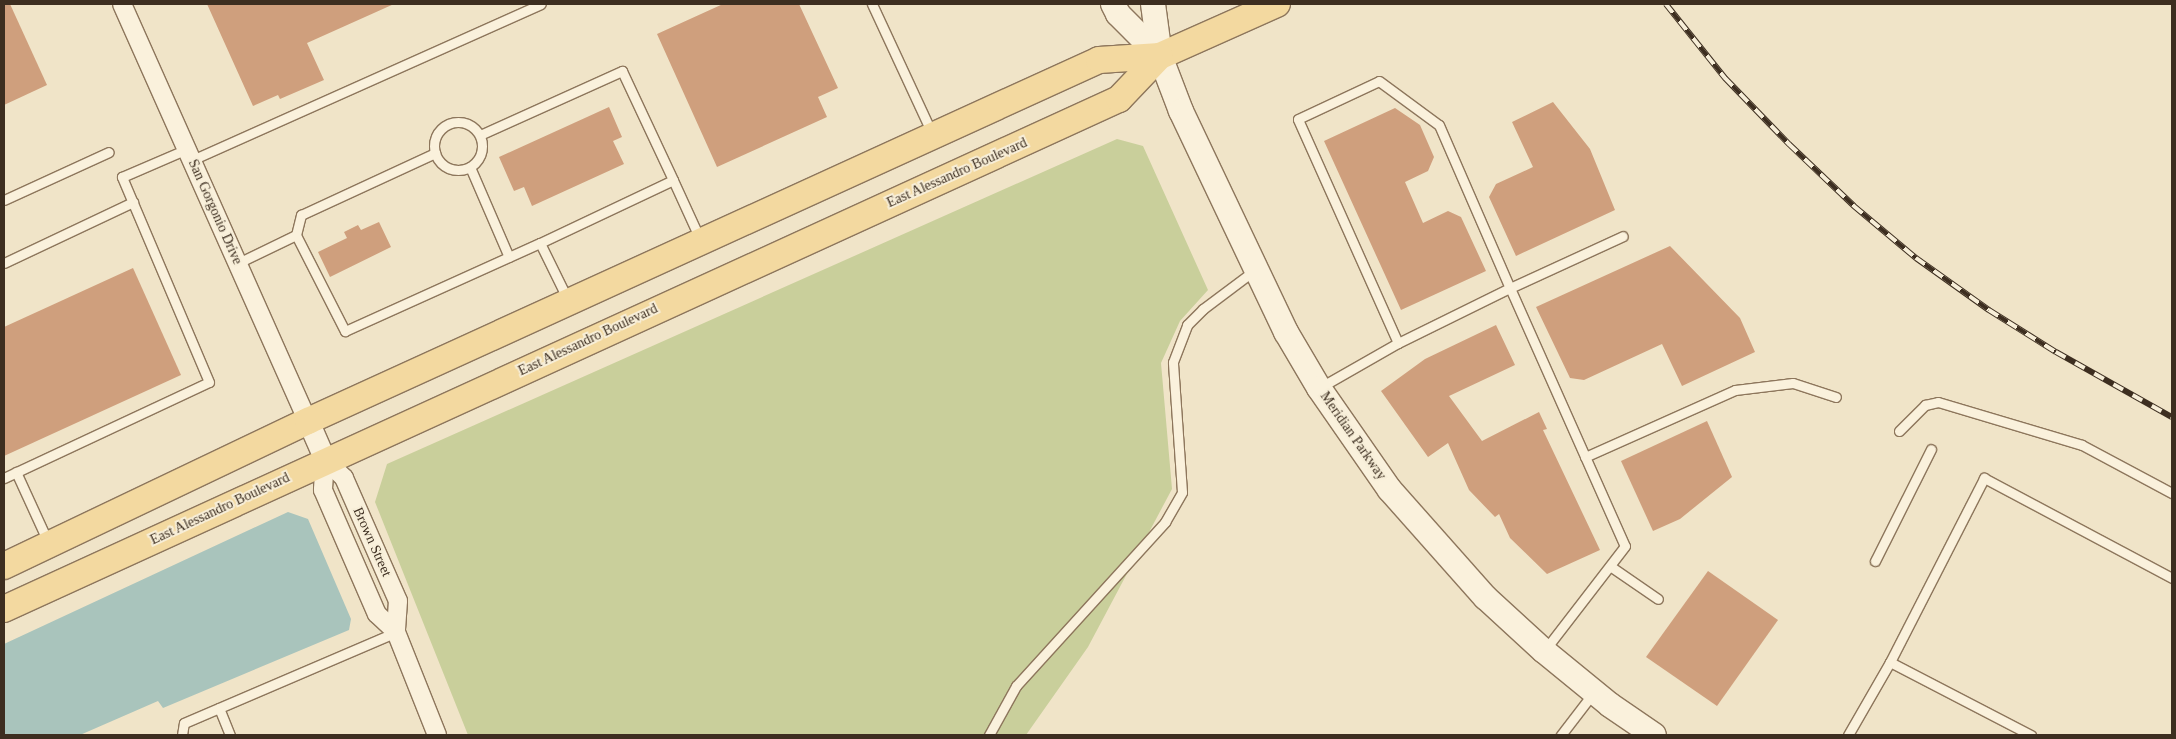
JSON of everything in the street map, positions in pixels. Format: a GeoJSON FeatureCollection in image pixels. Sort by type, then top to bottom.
{"type":"FeatureCollection","features":[{"type":"Feature","properties":{"kind":"main road"},"geometry":{"type":"LineString","coordinates":[[1113,4],[1118,14],[1160,56]]}},
{"type":"Feature","properties":{"kind":"main road"},"geometry":{"type":"LineString","coordinates":[[1153,4],[1160,56]]}},
{"type":"Feature","properties":{"kind":"main road","name":"East Alessandro Boulevard"},"geometry":{"type":"LineString","coordinates":[[4,566],[308,421],[1099,60],[1160,56],[1277,4]]}},
{"type":"Feature","properties":{"kind":"main road","name":"East Alessandro Boulevard"},"geometry":{"type":"LineString","coordinates":[[4,608],[1119,99],[1160,56]]}},
{"type":"Feature","properties":{"kind":"main road","name":"Meridian Parkway"},"geometry":{"type":"LineString","coordinates":[[1160,56],[1181,111],[1286,332],[1319,388],[1390,490],[1485,597],[1544,651],[1594,692],[1654,735]]}},
{"type":"Feature","properties":{"kind":"street","name":"San Gorgonio Drive"},"geometry":{"type":"LineString","coordinates":[[122,4],[308,421]]}},
{"type":"Feature","properties":{"kind":"street","name":"Brown Street"},"geometry":{"type":"LineString","coordinates":[[308,421],[325,460],[344,478],[398,601],[396,632]]}},
{"type":"Feature","properties":{"kind":"street","name":"Brown Street"},"geometry":{"type":"LineString","coordinates":[[325,460],[323,490],[377,614],[396,632],[437,735]]}},
{"type":"Feature","properties":{"kind":"lane"},"geometry":{"type":"LineString","coordinates":[[4,478],[209,382],[122,177],[189,154],[541,4]]}},
{"type":"Feature","properties":{"kind":"lane"},"geometry":{"type":"LineString","coordinates":[[872,4],[934,136]]}},
{"type":"Feature","properties":{"kind":"lane"},"geometry":{"type":"LineString","coordinates":[[480,135],[622,71],[701,242]]}},
{"type":"Feature","properties":{"kind":"lane"},"geometry":{"type":"LineString","coordinates":[[1398,343],[1298,119],[1379,81],[1439,125],[1584,458],[1625,546],[1544,651]]}},
{"type":"Feature","properties":{"kind":"lane"},"geometry":{"type":"LineString","coordinates":[[461,122],[475,129],[480,135],[482,149],[470,167],[449,169],[435,153],[435,137],[446,125],[461,122]]}},
{"type":"Feature","properties":{"kind":"lane"},"geometry":{"type":"LineString","coordinates":[[4,200],[109,152]]}},
{"type":"Feature","properties":{"kind":"lane"},"geometry":{"type":"LineString","coordinates":[[435,153],[301,215],[296,235],[345,331],[540,243],[673,180]]}},
{"type":"Feature","properties":{"kind":"lane"},"geometry":{"type":"LineString","coordinates":[[470,167],[509,257]]}},
{"type":"Feature","properties":{"kind":"lane"},"geometry":{"type":"LineString","coordinates":[[4,263],[133,202]]}},
{"type":"Feature","properties":{"kind":"lane"},"geometry":{"type":"LineString","coordinates":[[238,263],[296,235]]}},
{"type":"Feature","properties":{"kind":"lane"},"geometry":{"type":"LineString","coordinates":[[1319,388],[1398,343],[1510,288],[1623,236]]}},
{"type":"Feature","properties":{"kind":"lane"},"geometry":{"type":"LineString","coordinates":[[540,243],[569,302]]}},
{"type":"Feature","properties":{"kind":"lane"},"geometry":{"type":"LineString","coordinates":[[989,735],[1016,686],[1165,522],[1182,492],[1173,362],[1187,325],[1203,309],[1257,269]]}},
{"type":"Feature","properties":{"kind":"lane"},"geometry":{"type":"LineString","coordinates":[[1584,458],[1735,390],[1793,383],[1836,397]]}},
{"type":"Feature","properties":{"kind":"lane"},"geometry":{"type":"LineString","coordinates":[[1899,431],[1925,405],[1938,402],[2082,445],[2172,493]]}},
{"type":"Feature","properties":{"kind":"lane"},"geometry":{"type":"LineString","coordinates":[[1874,561],[1931,449]]}},
{"type":"Feature","properties":{"kind":"lane"},"geometry":{"type":"LineString","coordinates":[[16,472],[49,545]]}},
{"type":"Feature","properties":{"kind":"lane"},"geometry":{"type":"LineString","coordinates":[[1848,735],[1890,662],[1984,478],[2172,578]]}},
{"type":"Feature","properties":{"kind":"lane"},"geometry":{"type":"LineString","coordinates":[[1610,566],[1658,599]]}},
{"type":"Feature","properties":{"kind":"lane"},"geometry":{"type":"LineString","coordinates":[[182,735],[184,723],[396,632]]}},
{"type":"Feature","properties":{"kind":"lane"},"geometry":{"type":"LineString","coordinates":[[1890,662],[2031,735]]}},
{"type":"Feature","properties":{"kind":"lane"},"geometry":{"type":"LineString","coordinates":[[1561,735],[1594,692]]}},
{"type":"Feature","properties":{"kind":"lane"},"geometry":{"type":"LineString","coordinates":[[219,708],[230,735]]}},
{"type":"Feature","properties":{"kind":"green space"},"geometry":{"type":"Polygon","coordinates":[[[1117,139],[1143,146],[1208,290],[1180,321],[1161,363],[1172,489],[1088,647],[1026,735],[468,735],[375,502],[387,464],[1117,139]]]}},
{"type":"Feature","properties":{"kind":"water"},"geometry":{"type":"Polygon","coordinates":[[[288,512],[308,519],[351,619],[349,630],[163,708],[158,701],[80,735],[4,735],[4,644],[288,512]]]}},
{"type":"Feature","properties":{"kind":"building"},"geometry":{"type":"Polygon","coordinates":[[[4,4],[10,4],[47,85],[4,105],[4,4]]]}},
{"type":"Feature","properties":{"kind":"building"},"geometry":{"type":"Polygon","coordinates":[[[207,4],[394,4],[307,43],[324,80],[280,99],[278,95],[253,106],[207,4]]]}},
{"type":"Feature","properties":{"kind":"building"},"geometry":{"type":"Polygon","coordinates":[[[723,4],[799,4],[838,88],[818,97],[827,117],[717,167],[657,34],[723,4]]]}},
{"type":"Feature","properties":{"kind":"building"},"geometry":{"type":"Polygon","coordinates":[[[1553,102],[1590,149],[1615,210],[1516,256],[1489,197],[1496,184],[1533,167],[1512,122],[1553,102]]]}},
{"type":"Feature","properties":{"kind":"building"},"geometry":{"type":"Polygon","coordinates":[[[609,107],[622,137],[613,141],[624,164],[532,206],[524,187],[514,191],[499,157],[609,107]]]}},
{"type":"Feature","properties":{"kind":"building"},"geometry":{"type":"Polygon","coordinates":[[[1395,108],[1420,125],[1434,157],[1428,171],[1405,182],[1423,223],[1448,211],[1461,217],[1486,271],[1401,310],[1324,141],[1395,108]]]}},
{"type":"Feature","properties":{"kind":"building"},"geometry":{"type":"Polygon","coordinates":[[[379,222],[391,247],[330,277],[318,252],[347,238],[344,232],[358,225],[361,230],[379,222]]]}},
{"type":"Feature","properties":{"kind":"building"},"geometry":{"type":"Polygon","coordinates":[[[1670,246],[1740,318],[1755,352],[1682,386],[1662,344],[1584,380],[1570,378],[1536,307],[1670,246]]]}},
{"type":"Feature","properties":{"kind":"building"},"geometry":{"type":"Polygon","coordinates":[[[133,268],[181,375],[4,456],[4,327],[133,268]]]}},
{"type":"Feature","properties":{"kind":"building"},"geometry":{"type":"Polygon","coordinates":[[[1496,325],[1515,365],[1449,396],[1482,441],[1539,412],[1547,429],[1543,430],[1600,550],[1547,574],[1510,538],[1499,514],[1495,517],[1469,490],[1448,443],[1428,457],[1381,391],[1425,359],[1496,325]]]}},
{"type":"Feature","properties":{"kind":"building"},"geometry":{"type":"Polygon","coordinates":[[[1707,421],[1732,477],[1680,519],[1653,531],[1621,461],[1707,421]]]}},
{"type":"Feature","properties":{"kind":"building"},"geometry":{"type":"Polygon","coordinates":[[[1708,571],[1778,620],[1717,706],[1646,657],[1708,571]]]}},
{"type":"Feature","properties":{"kind":"railway"},"geometry":{"type":"LineString","coordinates":[[1666,4],[1725,78],[1789,144],[1854,206],[1916,258],[1989,310],[2056,352],[2172,417]]}}]}
